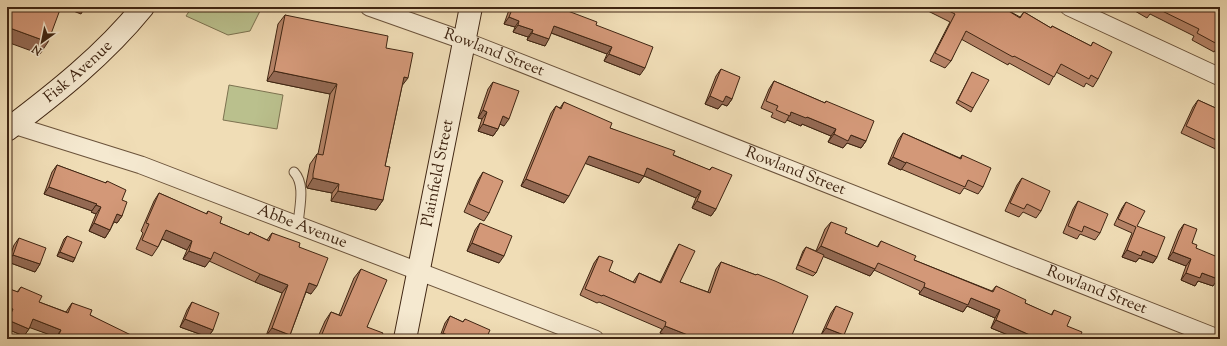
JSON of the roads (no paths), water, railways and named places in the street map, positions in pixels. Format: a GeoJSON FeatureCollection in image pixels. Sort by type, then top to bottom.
{"type":"FeatureCollection","features":[{"type":"Feature","properties":{"kind":"street","name":"Fisk Avenue"},"geometry":{"type":"LineString","coordinates":[[9,127],[93,61],[127,26],[142,7]]}},
{"type":"Feature","properties":{"kind":"street","name":"Rowland Street"},"geometry":{"type":"LineString","coordinates":[[369,7],[465,40],[1220,338]]}},
{"type":"Feature","properties":{"kind":"street","name":"Plainfield Street"},"geometry":{"type":"LineString","coordinates":[[405,339],[471,7]]}},
{"type":"Feature","properties":{"kind":"street"},"geometry":{"type":"LineString","coordinates":[[1069,7],[1220,77]]}},
{"type":"Feature","properties":{"kind":"street","name":"Abbe Avenue"},"geometry":{"type":"LineString","coordinates":[[9,127],[141,165],[595,339]]}},
{"type":"Feature","properties":{"kind":"lane"},"geometry":{"type":"LineString","coordinates":[[294,172],[298,176],[301,187],[298,225]]}}]}
